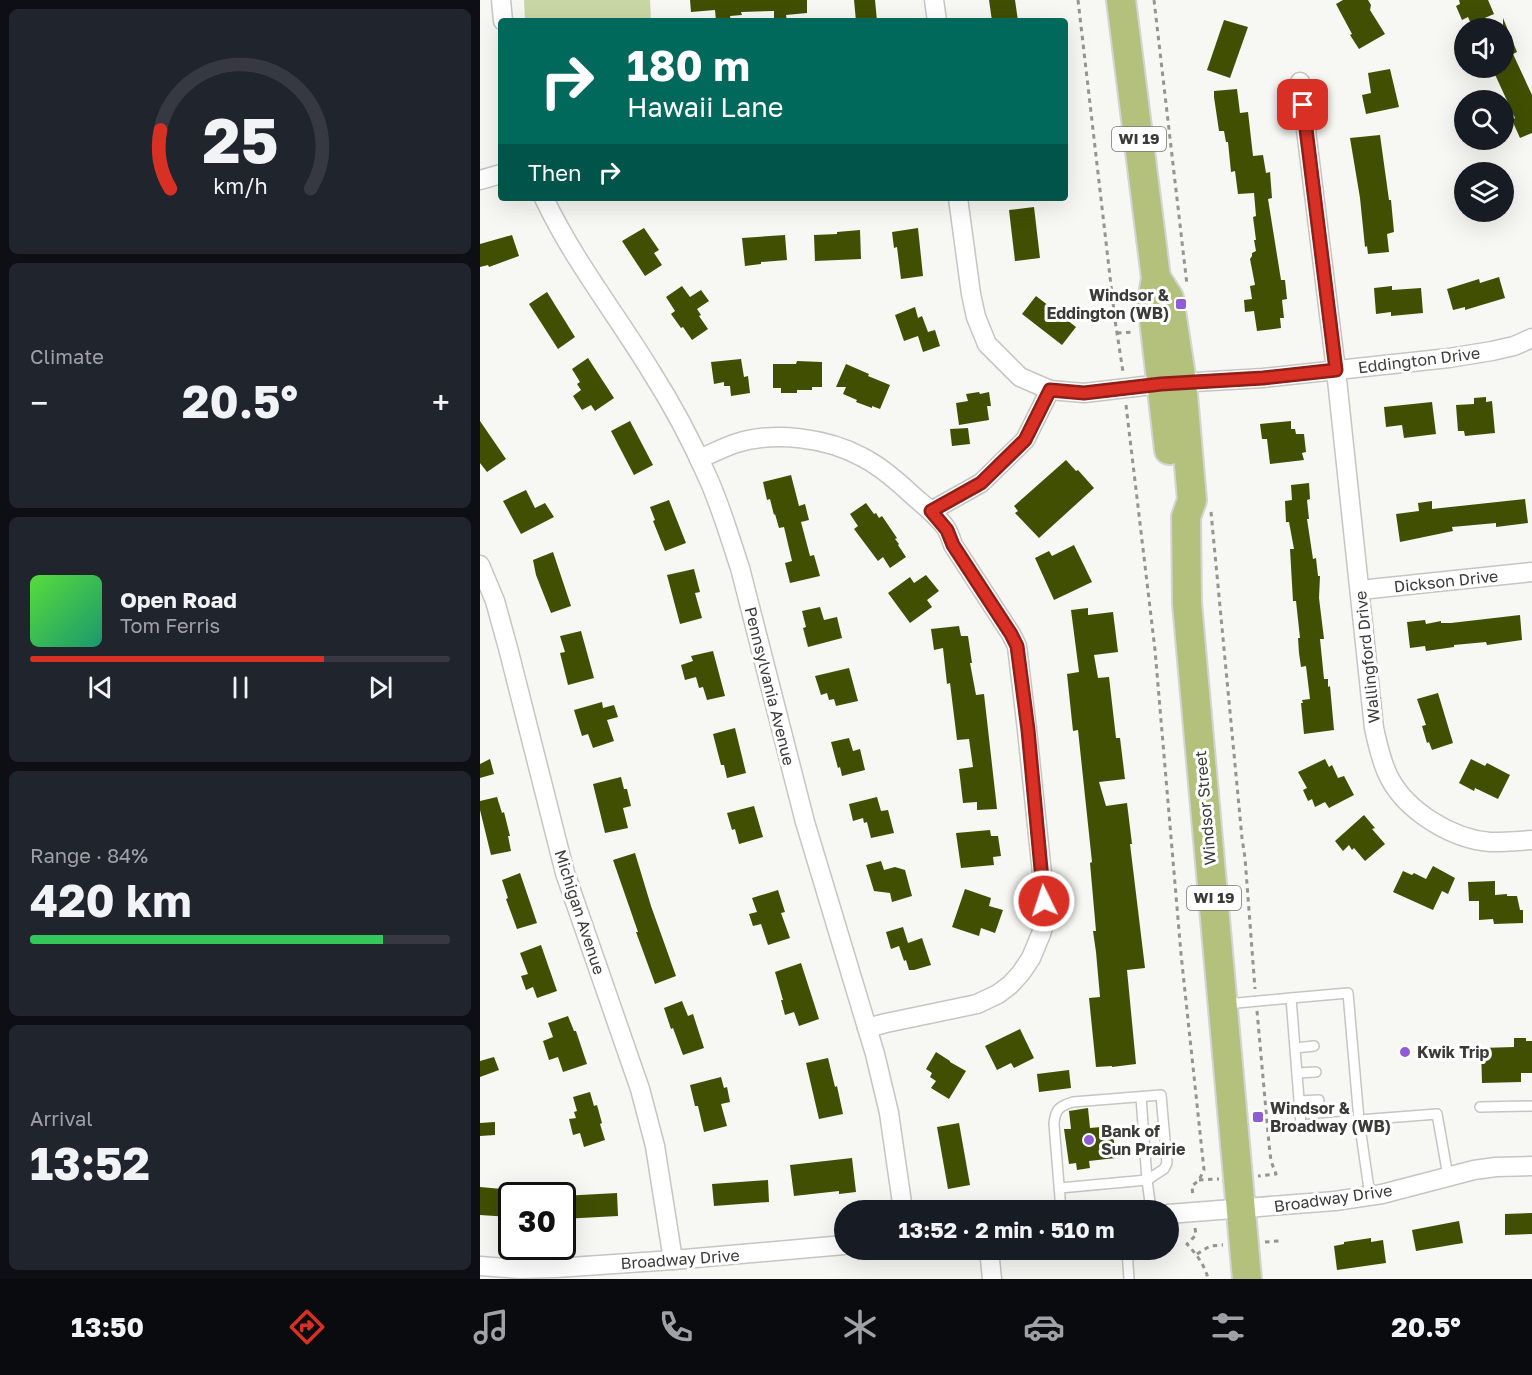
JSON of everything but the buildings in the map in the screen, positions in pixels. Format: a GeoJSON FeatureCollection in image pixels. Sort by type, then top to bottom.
{"type":"FeatureCollection","features":[{"type":"Feature","properties":{"kind":"main road","name":"Windsor Street"},"geometry":{"type":"LineString","coordinates":[[1121,0],[1156,278],[1169,298],[1172,384],[1192,500],[1198,511],[1187,603],[1247,1279]]}},
{"type":"Feature","properties":{"kind":"street"},"geometry":{"type":"LineString","coordinates":[[501,0],[504,18]]}},
{"type":"Feature","properties":{"kind":"street"},"geometry":{"type":"LineString","coordinates":[[934,0],[937,18]]}},
{"type":"Feature","properties":{"kind":"street","name":"Wallingford Drive"},"geometry":{"type":"LineString","coordinates":[[1300,82],[1336,370],[1374,728],[1379,752],[1388,777],[1400,794],[1417,811],[1444,829],[1468,838],[1489,842],[1532,840]]}},
{"type":"Feature","properties":{"kind":"street"},"geometry":{"type":"LineString","coordinates":[[480,180],[498,175]]}},
{"type":"Feature","properties":{"kind":"street","name":"Pennsylvania Avenue"},"geometry":{"type":"LineString","coordinates":[[545,201],[557,226],[653,374],[686,433],[709,480],[729,534],[740,568],[804,822],[875,1054],[889,1113],[902,1200]]}},
{"type":"Feature","properties":{"kind":"street","name":"Eddington Drive"},"geometry":{"type":"LineString","coordinates":[[958,201],[971,294],[976,317],[987,344],[1020,377],[1050,390],[1084,393],[1263,378],[1449,358],[1514,346],[1532,338]]}},
{"type":"Feature","properties":{"kind":"street"},"geometry":{"type":"LineString","coordinates":[[931,511],[981,483],[1025,440],[1050,390]]}},
{"type":"Feature","properties":{"kind":"street"},"geometry":{"type":"LineString","coordinates":[[699,459],[736,443],[756,439],[802,438],[837,446],[862,457],[888,473],[931,511],[947,530],[953,545],[1017,646],[1028,730],[1045,920],[1031,958],[1010,985],[998,994],[977,1004],[867,1028]]}},
{"type":"Feature","properties":{"kind":"street","name":"Michigan Avenue"},"geometry":{"type":"LineString","coordinates":[[480,565],[495,601],[508,648],[565,873],[640,1089],[655,1146],[673,1260]]}},
{"type":"Feature","properties":{"kind":"street","name":"Dickson Drive"},"geometry":{"type":"LineString","coordinates":[[1360,590],[1532,572]]}},
{"type":"Feature","properties":{"kind":"street","name":"Broadway Drive"},"geometry":{"type":"LineString","coordinates":[[1179,1213],[1335,1201],[1382,1194],[1448,1176],[1485,1169],[1532,1166]]}},
{"type":"Feature","properties":{"kind":"street","name":"Broadway Drive"},"geometry":{"type":"LineString","coordinates":[[480,1266],[556,1274],[673,1260],[834,1246]]}},
{"type":"Feature","properties":{"kind":"street"},"geometry":{"type":"LineString","coordinates":[[990,1260],[992,1279]]}},
{"type":"Feature","properties":{"kind":"lane"},"geometry":{"type":"LineString","coordinates":[[1223,1004],[1348,993],[1359,1120],[1370,1196]]}},
{"type":"Feature","properties":{"kind":"lane"},"geometry":{"type":"LineString","coordinates":[[1291,998],[1301,1125],[1437,1114],[1448,1176]]}},
{"type":"Feature","properties":{"kind":"lane"},"geometry":{"type":"LineString","coordinates":[[1342,1044],[1352,1043]]}},
{"type":"Feature","properties":{"kind":"lane"},"geometry":{"type":"LineString","coordinates":[[1295,1048],[1314,1046]]}},
{"type":"Feature","properties":{"kind":"lane"},"geometry":{"type":"LineString","coordinates":[[1344,1069],[1354,1068]]}},
{"type":"Feature","properties":{"kind":"lane"},"geometry":{"type":"LineString","coordinates":[[1297,1073],[1316,1072]]}},
{"type":"Feature","properties":{"kind":"lane"},"geometry":{"type":"LineString","coordinates":[[1060,1188],[1147,1180],[1164,1169],[1167,1163],[1161,1095],[1073,1102],[1058,1110],[1055,1114],[1054,1125],[1061,1200]]}},
{"type":"Feature","properties":{"kind":"lane"},"geometry":{"type":"LineString","coordinates":[[1141,1097],[1150,1200]]}},
{"type":"Feature","properties":{"kind":"lane"},"geometry":{"type":"LineString","coordinates":[[1346,1098],[1357,1097]]}},
{"type":"Feature","properties":{"kind":"lane"},"geometry":{"type":"LineString","coordinates":[[1299,1101],[1319,1100]]}},
{"type":"Feature","properties":{"kind":"lane"},"geometry":{"type":"LineString","coordinates":[[1480,1107],[1532,1106]]}},
{"type":"Feature","properties":{"kind":"lane"},"geometry":{"type":"LineString","coordinates":[[1128,1260],[1129,1279]]}},
{"type":"Feature","properties":{"kind":"path"},"geometry":{"type":"LineString","coordinates":[[1078,0],[1115,320],[1126,389],[1155,650],[1204,1170],[1199,1180],[1192,1186],[1196,1236],[1187,1244],[1197,1254],[1208,1279]]}},
{"type":"Feature","properties":{"kind":"path"},"geometry":{"type":"LineString","coordinates":[[1154,0],[1188,294]]}},
{"type":"Feature","properties":{"kind":"path"},"geometry":{"type":"LineString","coordinates":[[1198,511],[1245,858],[1269,1144],[1271,1161],[1276,1174],[1199,1180]]}},
{"type":"Feature","properties":{"kind":"green space"},"geometry":{"type":"Polygon","coordinates":[[[524,0],[650,0],[651,18],[525,18],[524,0]]]}},
{"type":"Feature","properties":{"kind":"place","name":"Windsor & Eddington (WB)"},"geometry":{"type":"Point","coordinates":[1181,304]}},
{"type":"Feature","properties":{"kind":"place","name":"Kwik Trip"},"geometry":{"type":"Point","coordinates":[1405,1052]}},
{"type":"Feature","properties":{"kind":"place","name":"Windsor & Broadway (WB)"},"geometry":{"type":"Point","coordinates":[1258,1117]}},
{"type":"Feature","properties":{"kind":"place","name":"Bank of Sun Prairie"},"geometry":{"type":"Point","coordinates":[1089,1140]}},
{"type":"Feature","properties":{"kind":"route"},"geometry":{"type":"LineString","coordinates":[[1044,901],[1028,730],[1017,646],[953,545],[947,530],[931,511],[981,483],[1025,440],[1050,390],[1084,393],[1161,384],[1263,378],[1336,370],[1303,105]]}}]}
